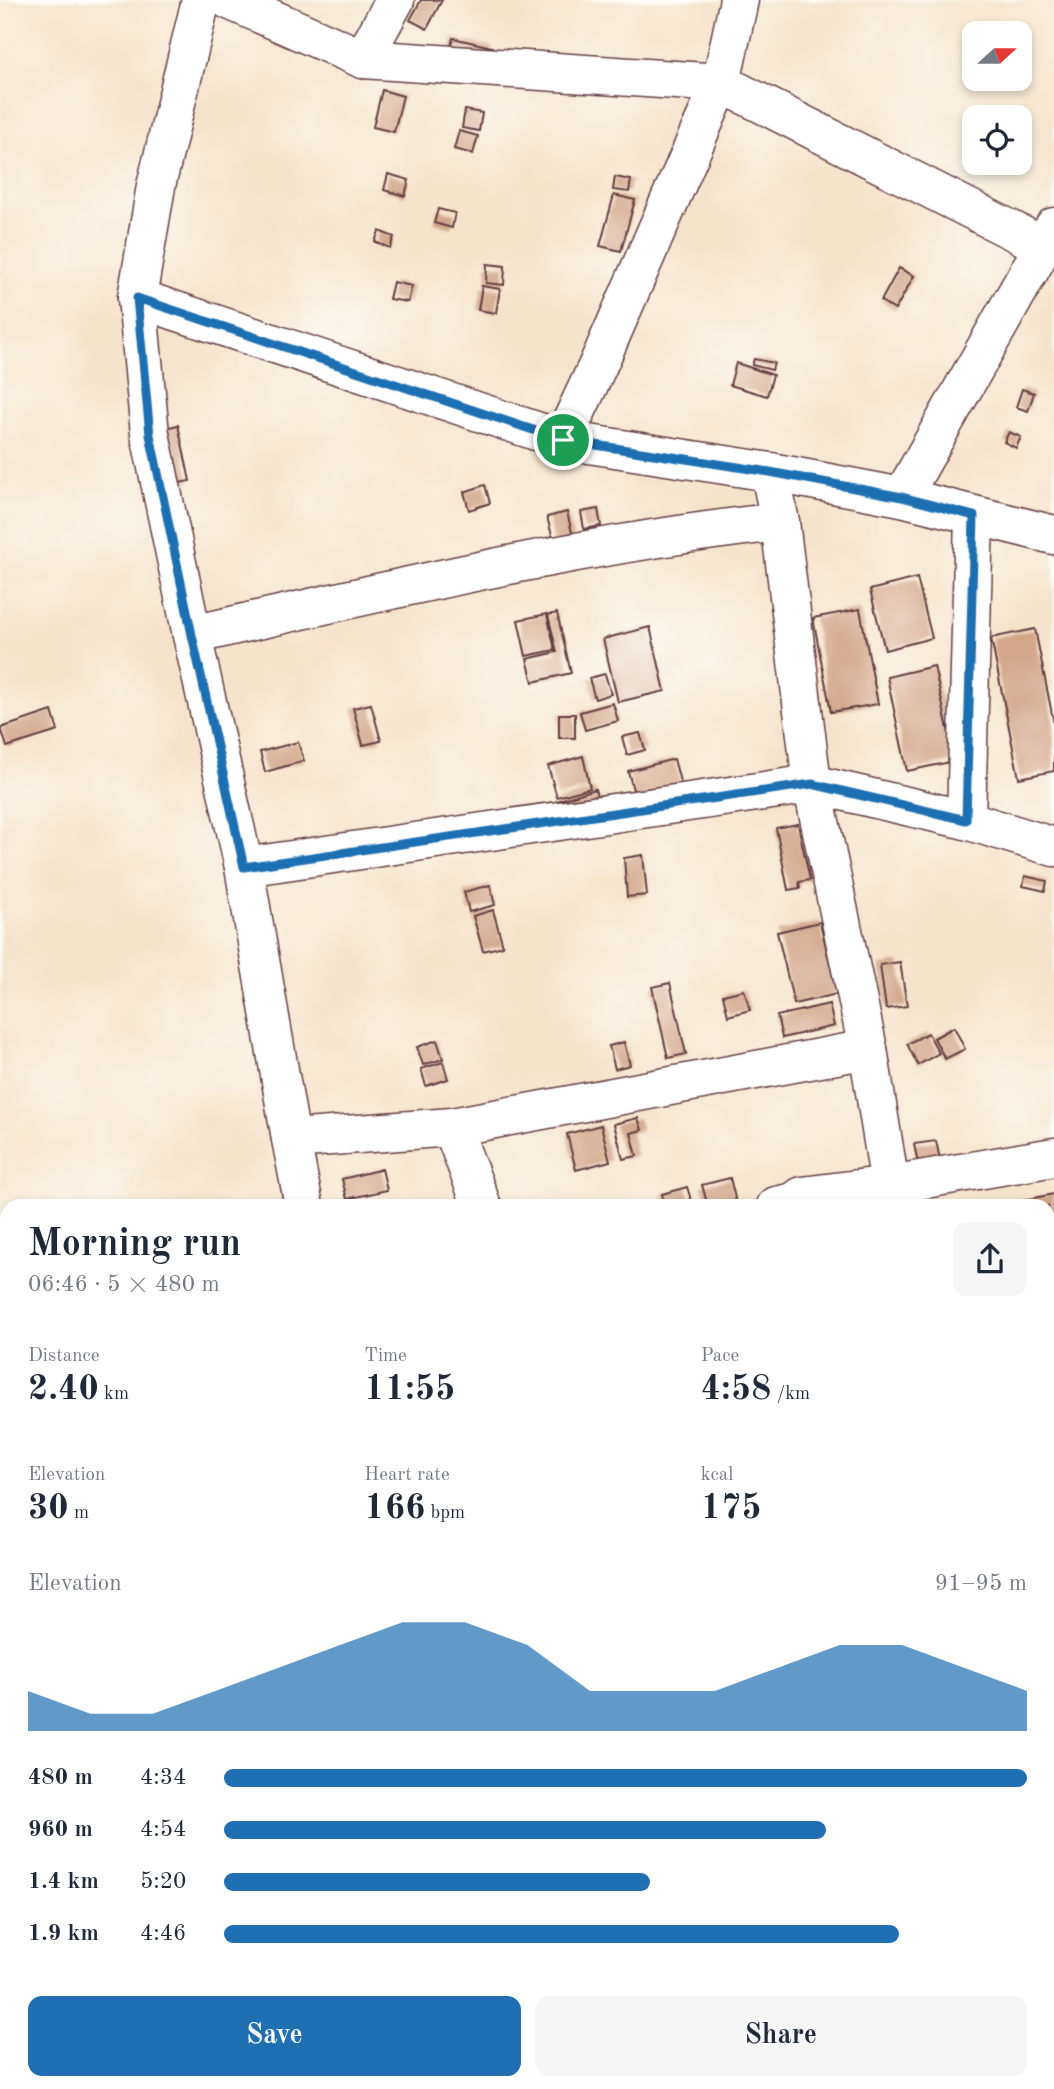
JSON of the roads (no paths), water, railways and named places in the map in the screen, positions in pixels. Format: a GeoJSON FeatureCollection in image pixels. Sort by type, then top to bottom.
{"type":"FeatureCollection","features":[{"type":"Feature","properties":{"kind":"street"},"geometry":{"type":"LineString","coordinates":[[201,0],[156,187],[137,298],[150,435],[244,867],[303,1199]]}},
{"type":"Feature","properties":{"kind":"street"},"geometry":{"type":"LineString","coordinates":[[229,0],[363,59],[721,83],[1049,236],[902,497]]}},
{"type":"Feature","properties":{"kind":"street"},"geometry":{"type":"LineString","coordinates":[[363,59],[395,0]]}},
{"type":"Feature","properties":{"kind":"street"},"geometry":{"type":"LineString","coordinates":[[563,440],[721,83],[739,0]]}},
{"type":"Feature","properties":{"kind":"street"},"geometry":{"type":"LineString","coordinates":[[137,298],[563,440],[770,472],[902,497],[1054,535]]}},
{"type":"Feature","properties":{"kind":"street"},"geometry":{"type":"LineString","coordinates":[[770,472],[780,522],[812,784],[867,1049],[890,1185]]}},
{"type":"Feature","properties":{"kind":"street"},"geometry":{"type":"LineString","coordinates":[[966,820],[974,516]]}},
{"type":"Feature","properties":{"kind":"street"},"geometry":{"type":"LineString","coordinates":[[192,635],[409,585],[634,541],[700,530],[780,522]]}},
{"type":"Feature","properties":{"kind":"street"},"geometry":{"type":"LineString","coordinates":[[244,867],[812,784],[966,820],[1054,847]]}},
{"type":"Feature","properties":{"kind":"street"},"geometry":{"type":"LineString","coordinates":[[291,1139],[452,1127],[867,1049]]}},
{"type":"Feature","properties":{"kind":"street"},"geometry":{"type":"LineString","coordinates":[[452,1127],[479,1199]]}},
{"type":"Feature","properties":{"kind":"street"},"geometry":{"type":"LineString","coordinates":[[798,1199],[802,1196],[890,1185],[1054,1157]]}}]}
